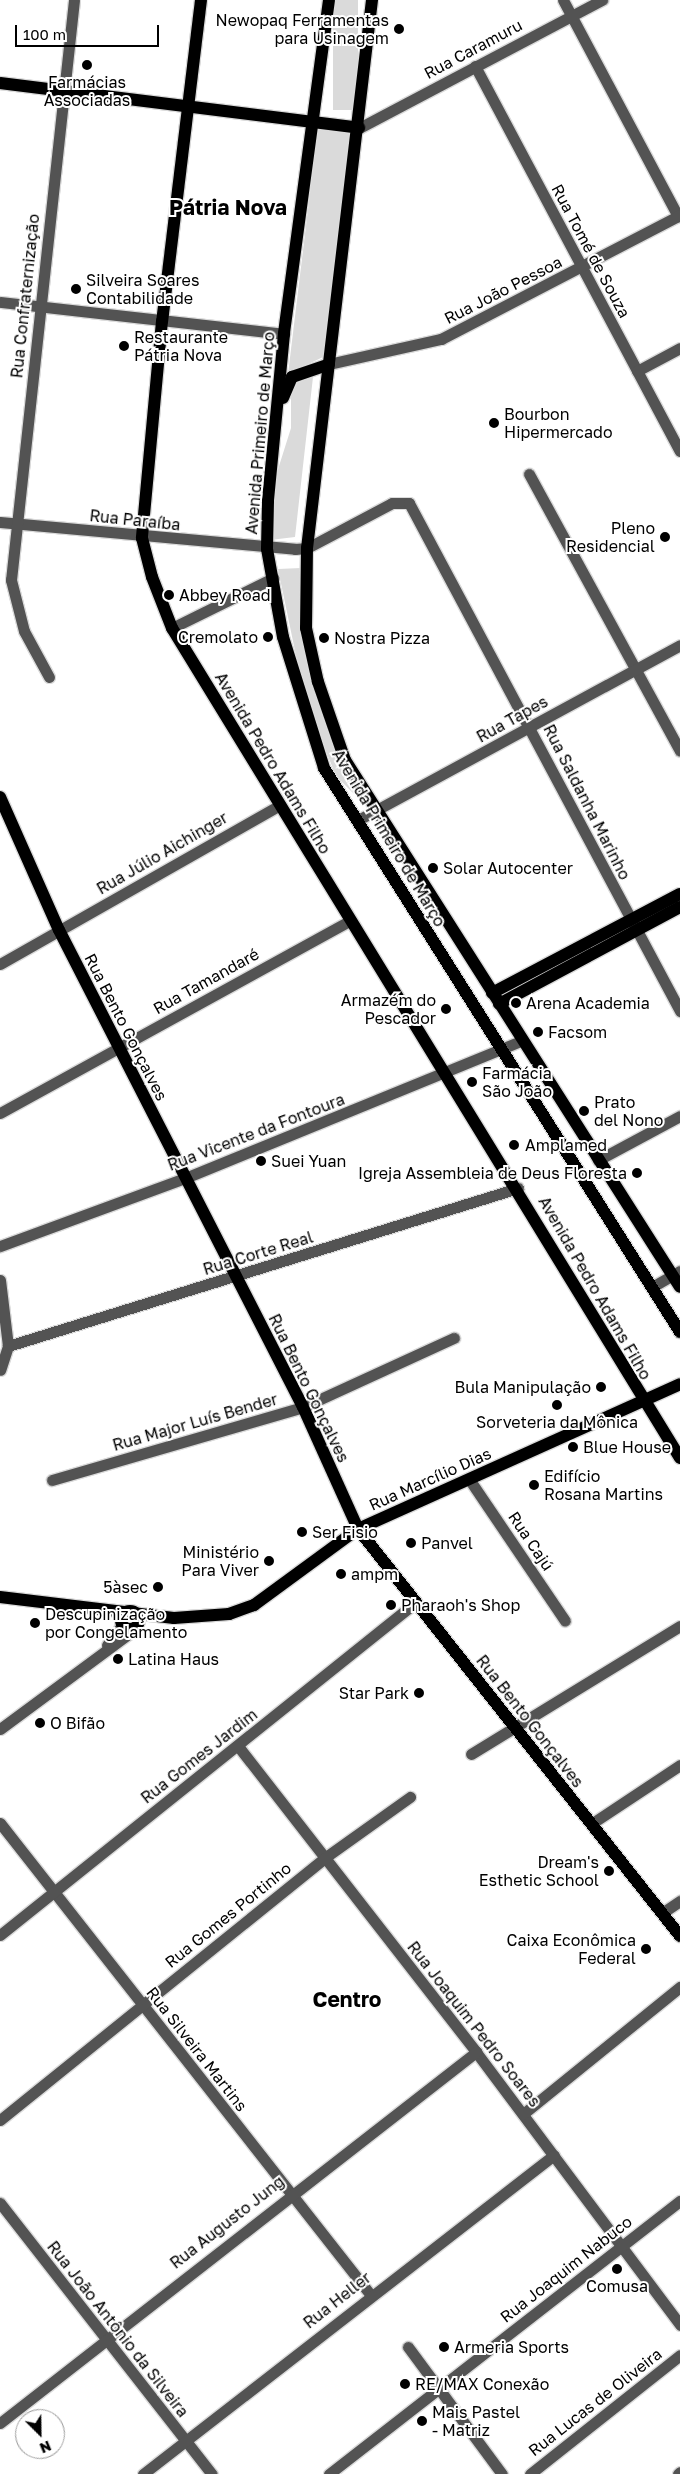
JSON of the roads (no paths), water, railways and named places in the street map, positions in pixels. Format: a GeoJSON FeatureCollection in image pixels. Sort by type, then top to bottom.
{"type":"FeatureCollection","features":[{"type":"Feature","properties":{"kind":"main road","name":"Avenida Pedro Adams Filho"},"geometry":{"type":"LineString","coordinates":[[201,0],[190,105],[162,321],[142,538],[172,628],[349,921],[518,1188],[642,1400],[680,1458]]}},
{"type":"Feature","properties":{"kind":"main road","name":"Avenida Primeiro de Março"},"geometry":{"type":"LineString","coordinates":[[329,0],[284,334],[272,448],[267,549],[283,637],[312,737],[324,768],[680,1332]]}},
{"type":"Feature","properties":{"kind":"main road","name":"Avenida Primeiro de Março"},"geometry":{"type":"LineString","coordinates":[[372,0],[359,128],[307,548],[306,628],[318,682],[345,760],[521,1041],[598,1160],[676,1273],[680,1287]]}},
{"type":"Feature","properties":{"kind":"main road"},"geometry":{"type":"LineString","coordinates":[[0,83],[190,105],[359,128]]}},
{"type":"Feature","properties":{"kind":"main road"},"geometry":{"type":"LineString","coordinates":[[272,448],[287,383],[298,374],[329,364]]}},
{"type":"Feature","properties":{"kind":"main road","name":"Rua Bento Gonçalves"},"geometry":{"type":"LineString","coordinates":[[0,797],[59,930],[234,1277],[303,1407],[358,1529],[680,1936]]}},
{"type":"Feature","properties":{"kind":"main road"},"geometry":{"type":"LineString","coordinates":[[633,926],[680,894]]}},
{"type":"Feature","properties":{"kind":"main road"},"geometry":{"type":"LineString","coordinates":[[496,999],[633,926],[680,907]]}},
{"type":"Feature","properties":{"kind":"main road","name":"Rua Marcílio Dias"},"geometry":{"type":"LineString","coordinates":[[89,1607],[121,1624],[136,1628],[174,1618],[228,1614],[254,1606],[358,1529],[680,1384]]}},
{"type":"Feature","properties":{"kind":"main road","name":"Rua Marcílio Dias"},"geometry":{"type":"LineString","coordinates":[[0,1597],[131,1611],[174,1618]]}},
{"type":"Feature","properties":{"kind":"main road"},"geometry":{"type":"LineString","coordinates":[[121,1624],[123,1614],[131,1611],[138,1616],[136,1628]]}},
{"type":"Feature","properties":{"kind":"street","name":"Rua Confraternização"},"geometry":{"type":"LineString","coordinates":[[49,677],[16,609],[11,580],[13,523],[42,306],[62,90],[74,0]]}},
{"type":"Feature","properties":{"kind":"street"},"geometry":{"type":"LineString","coordinates":[[563,0],[679,216]]}},
{"type":"Feature","properties":{"kind":"street","name":"Rua Caramuru"},"geometry":{"type":"LineString","coordinates":[[359,128],[602,0]]}},
{"type":"Feature","properties":{"kind":"street","name":"Rua Tomé de Souza"},"geometry":{"type":"LineString","coordinates":[[475,66],[680,451]]}},
{"type":"Feature","properties":{"kind":"street","name":"Rua João Pessoa"},"geometry":{"type":"LineString","coordinates":[[329,364],[441,339],[582,268],[679,216]]}},
{"type":"Feature","properties":{"kind":"street"},"geometry":{"type":"LineString","coordinates":[[0,302],[284,334]]}},
{"type":"Feature","properties":{"kind":"street"},"geometry":{"type":"LineString","coordinates":[[637,371],[680,348]]}},
{"type":"Feature","properties":{"kind":"street"},"geometry":{"type":"LineString","coordinates":[[529,474],[680,751]]}},
{"type":"Feature","properties":{"kind":"street","name":"Rua Saldanha Marinho"},"geometry":{"type":"LineString","coordinates":[[307,548],[392,503],[410,503],[633,926],[680,1011]]}},
{"type":"Feature","properties":{"kind":"street","name":"Rua Paraíba"},"geometry":{"type":"LineString","coordinates":[[0,522],[142,538],[267,549],[307,548]]}},
{"type":"Feature","properties":{"kind":"street"},"geometry":{"type":"LineString","coordinates":[[172,628],[273,578]]}},
{"type":"Feature","properties":{"kind":"street","name":"Rua Tapes"},"geometry":{"type":"LineString","coordinates":[[358,820],[680,646]]}},
{"type":"Feature","properties":{"kind":"street","name":"Rua Júlio Aichinger"},"geometry":{"type":"LineString","coordinates":[[0,964],[280,805]]}},
{"type":"Feature","properties":{"kind":"street","name":"Rua Tamandaré"},"geometry":{"type":"LineString","coordinates":[[0,1113],[349,921]]}},
{"type":"Feature","properties":{"kind":"street","name":"Rua Vicente da Fontoura"},"geometry":{"type":"LineString","coordinates":[[0,1246],[185,1178],[445,1074],[521,1041]]}},
{"type":"Feature","properties":{"kind":"street"},"geometry":{"type":"LineString","coordinates":[[598,1160],[680,1116]]}},
{"type":"Feature","properties":{"kind":"street","name":"Rua Corte Real"},"geometry":{"type":"LineString","coordinates":[[8,1346],[518,1188]]}},
{"type":"Feature","properties":{"kind":"street"},"geometry":{"type":"LineString","coordinates":[[652,1287],[676,1273]]}},
{"type":"Feature","properties":{"kind":"street"},"geometry":{"type":"LineString","coordinates":[[0,1289],[8,1346],[0,1370]]}},
{"type":"Feature","properties":{"kind":"street","name":"Rua Major Luís Bender"},"geometry":{"type":"LineString","coordinates":[[52,1480],[303,1407],[454,1338]]}},
{"type":"Feature","properties":{"kind":"street","name":"Rua Cajú"},"geometry":{"type":"LineString","coordinates":[[470,1479],[564,1621]]}},
{"type":"Feature","properties":{"kind":"street","name":"Rua Gomes Jardim"},"geometry":{"type":"LineString","coordinates":[[0,1935],[416,1602]]}},
{"type":"Feature","properties":{"kind":"street"},"geometry":{"type":"LineString","coordinates":[[105,1649],[121,1624]]}},
{"type":"Feature","properties":{"kind":"street"},"geometry":{"type":"LineString","coordinates":[[471,1754],[513,1726],[680,1626]]}},
{"type":"Feature","properties":{"kind":"street"},"geometry":{"type":"LineString","coordinates":[[0,1729],[105,1649],[136,1628]]}},
{"type":"Feature","properties":{"kind":"street","name":"Rua Joaquim Pedro Soares"},"geometry":{"type":"LineString","coordinates":[[238,1746],[323,1859],[476,2052],[680,2324]]}},
{"type":"Feature","properties":{"kind":"street"},"geometry":{"type":"LineString","coordinates":[[591,1824],[680,1765]]}},
{"type":"Feature","properties":{"kind":"street","name":"Rua Gomes Portinho"},"geometry":{"type":"LineString","coordinates":[[0,2120],[323,1859],[410,1797]]}},
{"type":"Feature","properties":{"kind":"street","name":"Rua Silveira Martins"},"geometry":{"type":"LineString","coordinates":[[0,1824],[55,1891],[142,2006],[370,2294]]}},
{"type":"Feature","properties":{"kind":"street"},"geometry":{"type":"LineString","coordinates":[[662,1913],[680,1901]]}},
{"type":"Feature","properties":{"kind":"street"},"geometry":{"type":"LineString","coordinates":[[523,2114],[680,1987]]}},
{"type":"Feature","properties":{"kind":"street","name":"Rua Augusto Jung"},"geometry":{"type":"LineString","coordinates":[[0,2423],[290,2193],[476,2052]]}},
{"type":"Feature","properties":{"kind":"street","name":"Rua Heller"},"geometry":{"type":"LineString","coordinates":[[143,2474],[370,2294],[554,2155]]}},
{"type":"Feature","properties":{"kind":"street","name":"Rua Joaquim Nabuco"},"geometry":{"type":"LineString","coordinates":[[329,2474],[680,2201]]}},
{"type":"Feature","properties":{"kind":"street","name":"Rua João Antônio da Silveira"},"geometry":{"type":"LineString","coordinates":[[0,2203],[212,2474]]}},
{"type":"Feature","properties":{"kind":"street"},"geometry":{"type":"LineString","coordinates":[[408,2347],[502,2474]]}},
{"type":"Feature","properties":{"kind":"street","name":"Rua Lucas de Oliveira"},"geometry":{"type":"LineString","coordinates":[[530,2474],[680,2355]]}},
{"type":"Feature","properties":{"kind":"place","name":"Newopaq Ferramentas para Usinagem"},"geometry":{"type":"Point","coordinates":[399,29]}},
{"type":"Feature","properties":{"kind":"place","name":"Farmácias Associadas"},"geometry":{"type":"Point","coordinates":[87,65]}},
{"type":"Feature","properties":{"kind":"place","name":"Silveira Soares Contabilidade"},"geometry":{"type":"Point","coordinates":[76,289]}},
{"type":"Feature","properties":{"kind":"place","name":"Restaurante Pátria Nova"},"geometry":{"type":"Point","coordinates":[124,346]}},
{"type":"Feature","properties":{"kind":"place","name":"Bourbon Hipermercado"},"geometry":{"type":"Point","coordinates":[494,423]}},
{"type":"Feature","properties":{"kind":"place","name":"Pleno Residencial"},"geometry":{"type":"Point","coordinates":[665,537]}},
{"type":"Feature","properties":{"kind":"place","name":"Abbey Road"},"geometry":{"type":"Point","coordinates":[169,595]}},
{"type":"Feature","properties":{"kind":"place","name":"Cremolato"},"geometry":{"type":"Point","coordinates":[268,637]}},
{"type":"Feature","properties":{"kind":"place","name":"Nostra Pizza"},"geometry":{"type":"Point","coordinates":[324,638]}},
{"type":"Feature","properties":{"kind":"place","name":"Solar Autocenter"},"geometry":{"type":"Point","coordinates":[433,868]}},
{"type":"Feature","properties":{"kind":"place","name":"Arena Academia"},"geometry":{"type":"Point","coordinates":[516,1003]}},
{"type":"Feature","properties":{"kind":"place","name":"Armazém do Pescador"},"geometry":{"type":"Point","coordinates":[446,1009]}},
{"type":"Feature","properties":{"kind":"place","name":"Facsom"},"geometry":{"type":"Point","coordinates":[538,1032]}},
{"type":"Feature","properties":{"kind":"place","name":"Farmácia São João"},"geometry":{"type":"Point","coordinates":[472,1082]}},
{"type":"Feature","properties":{"kind":"place","name":"Prato del Nono"},"geometry":{"type":"Point","coordinates":[584,1111]}},
{"type":"Feature","properties":{"kind":"place","name":"Amplamed"},"geometry":{"type":"Point","coordinates":[514,1145]}},
{"type":"Feature","properties":{"kind":"place","name":"Suei Yuan"},"geometry":{"type":"Point","coordinates":[261,1161]}},
{"type":"Feature","properties":{"kind":"place","name":"Igreja Assembleia de Deus Floresta"},"geometry":{"type":"Point","coordinates":[637,1173]}},
{"type":"Feature","properties":{"kind":"place","name":"Bula Manipulação"},"geometry":{"type":"Point","coordinates":[601,1387]}},
{"type":"Feature","properties":{"kind":"place","name":"Sorveteria da Mônica"},"geometry":{"type":"Point","coordinates":[557,1405]}},
{"type":"Feature","properties":{"kind":"place","name":"Blue House"},"geometry":{"type":"Point","coordinates":[573,1447]}},
{"type":"Feature","properties":{"kind":"place","name":"Edifício Rosana Martins"},"geometry":{"type":"Point","coordinates":[534,1485]}},
{"type":"Feature","properties":{"kind":"place","name":"Ser Fisio"},"geometry":{"type":"Point","coordinates":[302,1532]}},
{"type":"Feature","properties":{"kind":"place","name":"Panvel"},"geometry":{"type":"Point","coordinates":[411,1543]}},
{"type":"Feature","properties":{"kind":"place","name":"Ministério Para Viver"},"geometry":{"type":"Point","coordinates":[269,1561]}},
{"type":"Feature","properties":{"kind":"place","name":"ampm"},"geometry":{"type":"Point","coordinates":[341,1574]}},
{"type":"Feature","properties":{"kind":"place","name":"5àsec"},"geometry":{"type":"Point","coordinates":[158,1587]}},
{"type":"Feature","properties":{"kind":"place","name":"Pharaoh's Shop"},"geometry":{"type":"Point","coordinates":[391,1605]}},
{"type":"Feature","properties":{"kind":"place","name":"Descupinização por Congelamento"},"geometry":{"type":"Point","coordinates":[35,1623]}},
{"type":"Feature","properties":{"kind":"place","name":"Latina Haus"},"geometry":{"type":"Point","coordinates":[118,1659]}},
{"type":"Feature","properties":{"kind":"place","name":"Star Park"},"geometry":{"type":"Point","coordinates":[419,1693]}},
{"type":"Feature","properties":{"kind":"place","name":"O Bifão"},"geometry":{"type":"Point","coordinates":[40,1723]}},
{"type":"Feature","properties":{"kind":"place","name":"Dream's Esthetic School"},"geometry":{"type":"Point","coordinates":[609,1871]}},
{"type":"Feature","properties":{"kind":"place","name":"Caixa Econômica Federal"},"geometry":{"type":"Point","coordinates":[646,1949]}},
{"type":"Feature","properties":{"kind":"place","name":"Comusa"},"geometry":{"type":"Point","coordinates":[617,2269]}},
{"type":"Feature","properties":{"kind":"place","name":"Armeria Sports"},"geometry":{"type":"Point","coordinates":[444,2347]}},
{"type":"Feature","properties":{"kind":"place","name":"RE/MAX Conexão"},"geometry":{"type":"Point","coordinates":[405,2384]}},
{"type":"Feature","properties":{"kind":"place","name":"Mais Pastel - Matriz"},"geometry":{"type":"Point","coordinates":[422,2421]}},
{"type":"Feature","properties":{"kind":"district","name":"Pátria Nova"},"geometry":{"type":"Point","coordinates":[228,207]}},
{"type":"Feature","properties":{"kind":"district","name":"Centro"},"geometry":{"type":"Point","coordinates":[347,1999]}}]}
